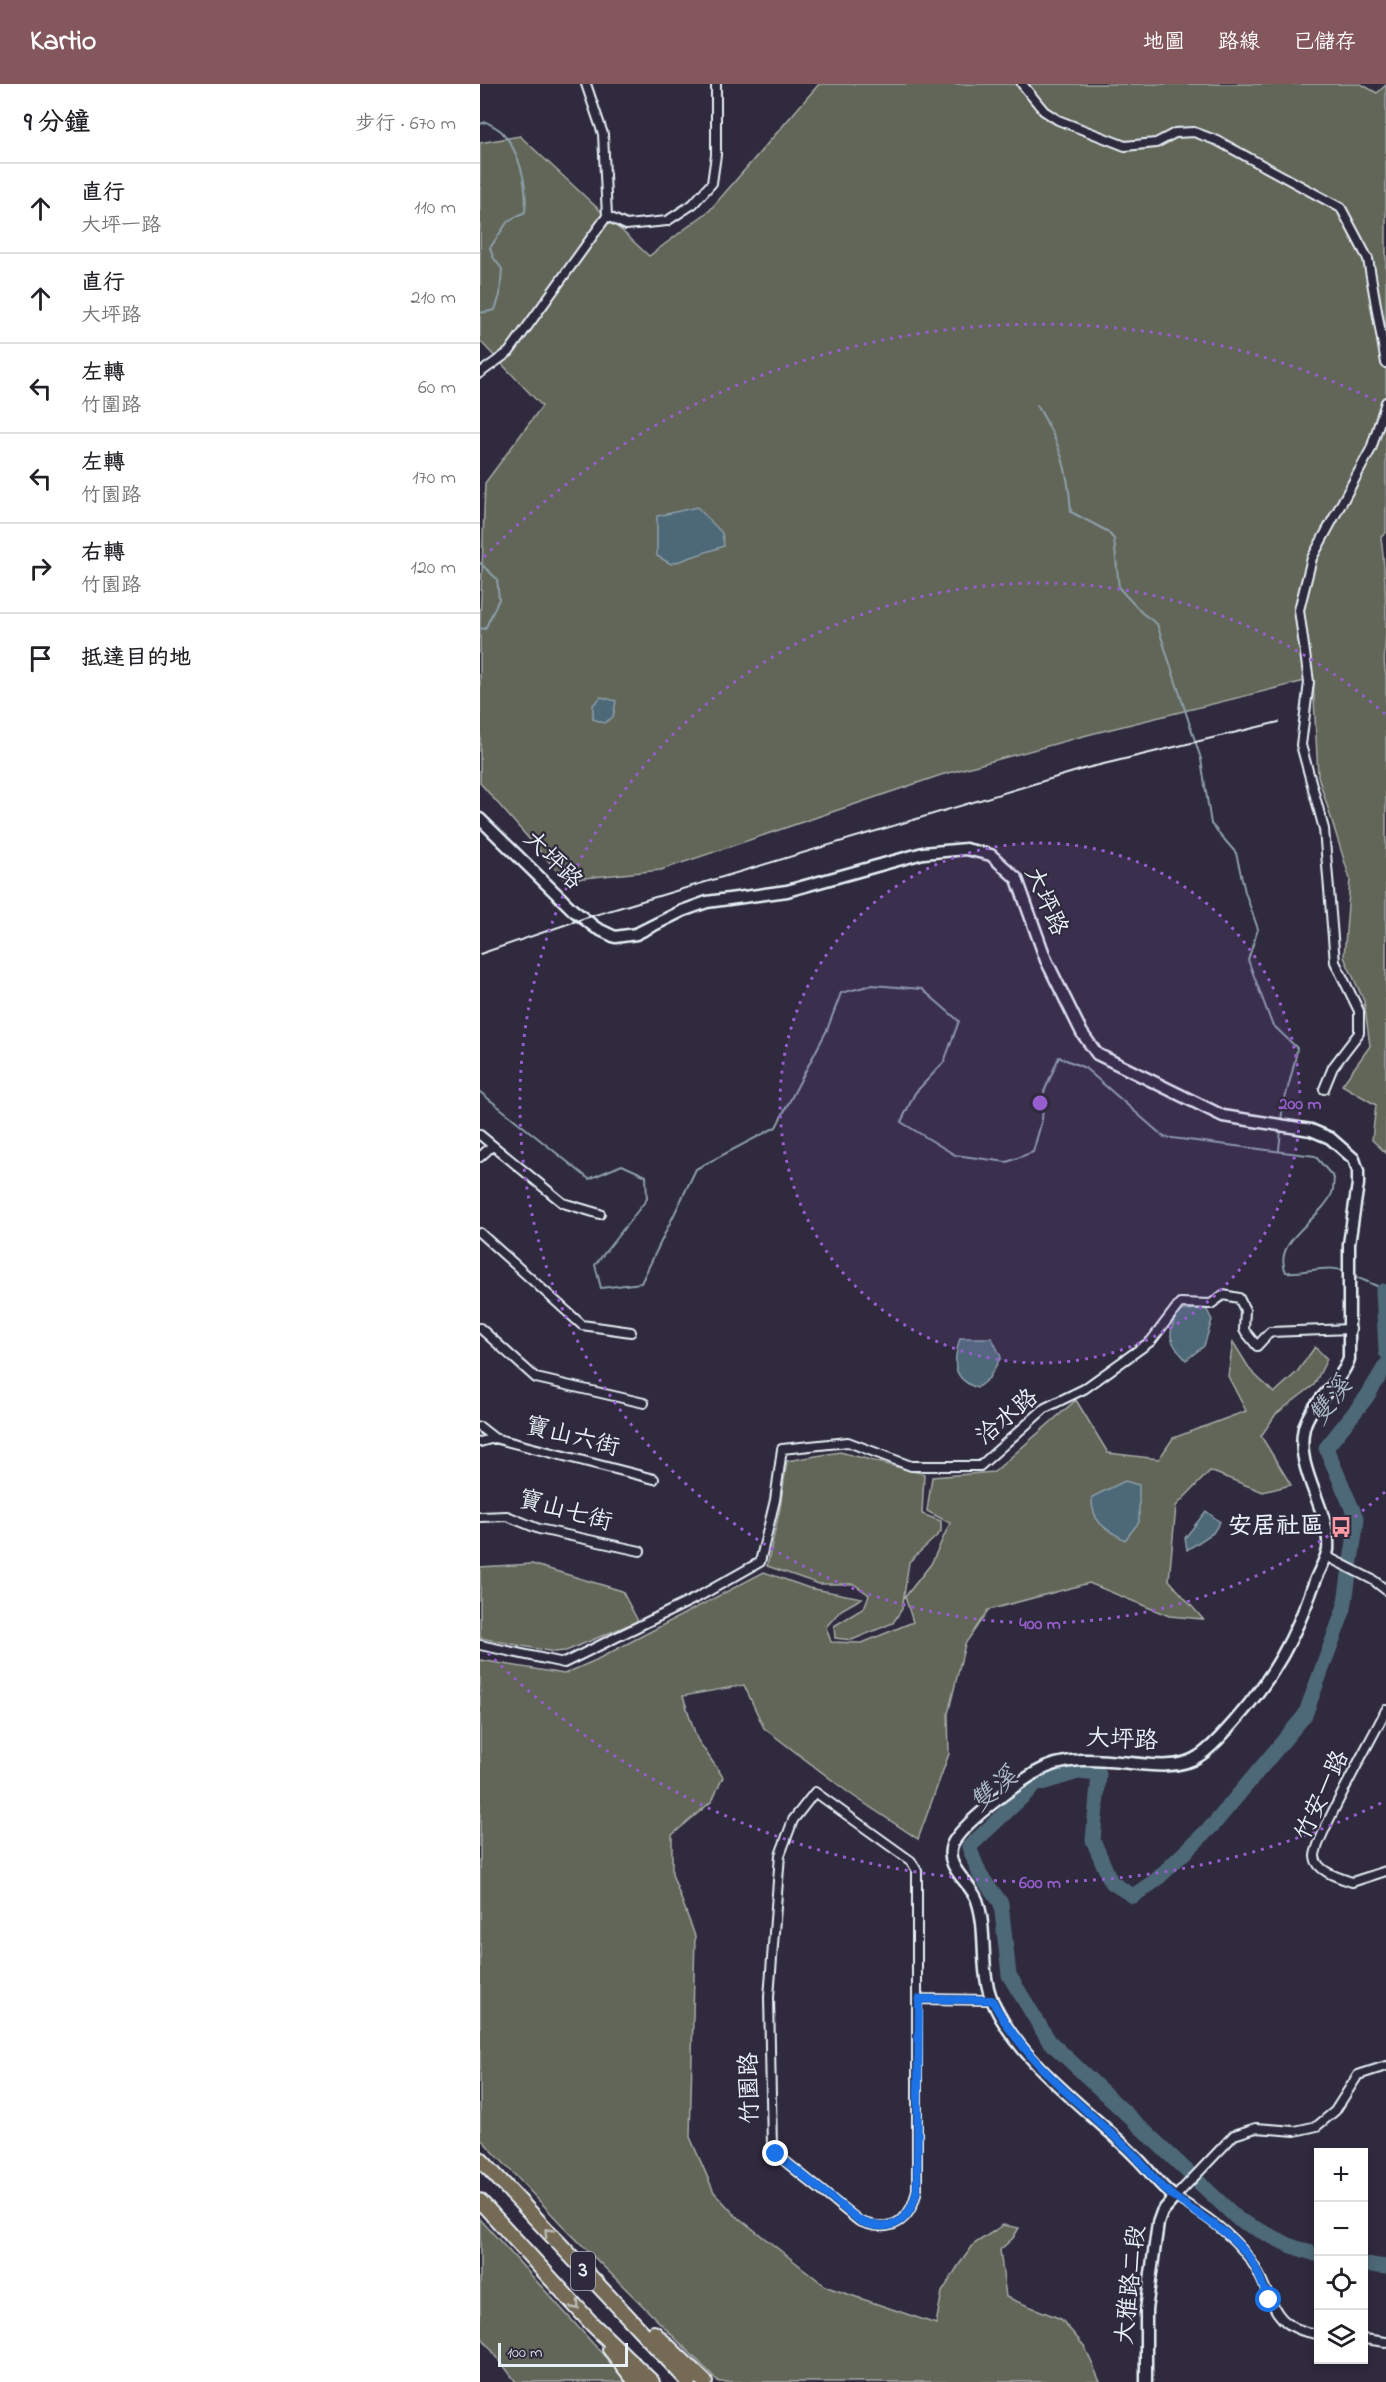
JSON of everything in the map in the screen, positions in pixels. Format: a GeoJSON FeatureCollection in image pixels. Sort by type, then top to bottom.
{"type":"FeatureCollection","features":[{"type":"Feature","properties":{"kind":"highway","name":"3"},"geometry":{"type":"LineString","coordinates":[[480,2159],[688,2382]]}},
{"type":"Feature","properties":{"kind":"highway","name":"3"},"geometry":{"type":"LineString","coordinates":[[480,2200],[593,2325],[652,2382]]}},
{"type":"Feature","properties":{"kind":"highway"},"geometry":{"type":"LineString","coordinates":[[596,2285],[636,2316],[705,2382]]}},
{"type":"Feature","properties":{"kind":"highway"},"geometry":{"type":"LineString","coordinates":[[593,2325],[636,2382]]}},
{"type":"Feature","properties":{"kind":"street"},"geometry":{"type":"LineString","coordinates":[[480,373],[509,352],[607,216],[603,134],[586,84]]}},
{"type":"Feature","properties":{"kind":"street"},"geometry":{"type":"LineString","coordinates":[[607,216],[626,225],[667,221],[693,204],[711,183],[716,155],[716,84]]}},
{"type":"Feature","properties":{"kind":"street"},"geometry":{"type":"LineString","coordinates":[[1022,84],[1044,111],[1058,120],[1125,146],[1156,142],[1175,133],[1194,132],[1218,141],[1341,208],[1368,259],[1386,363]]}},
{"type":"Feature","properties":{"kind":"street"},"geometry":{"type":"LineString","coordinates":[[1324,1089],[1333,1067],[1359,1033],[1359,1011],[1335,962],[1324,829],[1301,745],[1310,681],[1299,610],[1312,558],[1371,449],[1386,402]]}},
{"type":"Feature","properties":{"kind":"street","name":"大坪路"},"geometry":{"type":"LineString","coordinates":[[480,819],[573,910],[596,928],[615,937],[636,934],[682,911],[707,902],[787,891],[923,853],[966,849],[992,855],[1017,879],[1046,960],[1082,1033],[1097,1054],[1207,1110],[1238,1119],[1290,1126],[1330,1138],[1354,1159],[1358,1184],[1349,1244],[1348,1297],[1351,1329],[1346,1368],[1313,1409],[1303,1437],[1308,1476],[1329,1538],[1326,1556],[1302,1621],[1280,1662],[1253,1700],[1198,1757],[1174,1765],[1094,1758],[1056,1764],[1035,1773],[967,1824],[951,1847],[951,1857],[959,1874],[977,1900],[986,1982],[1003,2021],[1040,2065],[1178,2193]]}},
{"type":"Feature","properties":{"kind":"street"},"geometry":{"type":"LineString","coordinates":[[480,1135],[563,1203],[600,1214]]}},
{"type":"Feature","properties":{"kind":"street"},"geometry":{"type":"LineString","coordinates":[[480,1157],[492,1146]]}},
{"type":"Feature","properties":{"kind":"street"},"geometry":{"type":"LineString","coordinates":[[480,1233],[582,1325],[631,1332]]}},
{"type":"Feature","properties":{"kind":"street","name":"洽水路"},"geometry":{"type":"LineString","coordinates":[[480,1645],[564,1663],[698,1597],[760,1562],[775,1500],[782,1449],[848,1442],[911,1466],[980,1466],[1045,1408],[1084,1389],[1151,1341],[1180,1303],[1211,1304],[1223,1295],[1239,1298],[1245,1310],[1244,1330],[1257,1346],[1270,1332],[1351,1329]]}},
{"type":"Feature","properties":{"kind":"street"},"geometry":{"type":"LineString","coordinates":[[480,1328],[536,1378],[644,1403]]}},
{"type":"Feature","properties":{"kind":"street"},"geometry":{"type":"LineString","coordinates":[[480,1426],[494,1438]]}},
{"type":"Feature","properties":{"kind":"street","name":"寶山六街"},"geometry":{"type":"LineString","coordinates":[[480,1442],[494,1438],[654,1479]]}},
{"type":"Feature","properties":{"kind":"street","name":"寶山七街"},"geometry":{"type":"LineString","coordinates":[[480,1517],[507,1516],[539,1529],[640,1551]]}},
{"type":"Feature","properties":{"kind":"street"},"geometry":{"type":"LineString","coordinates":[[1326,1556],[1373,1580],[1386,1590]]}},
{"type":"Feature","properties":{"kind":"street","name":"竹安一路"},"geometry":{"type":"LineString","coordinates":[[1386,1710],[1329,1821],[1317,1847],[1315,1858],[1320,1868],[1352,1882],[1386,1871]]}},
{"type":"Feature","properties":{"kind":"street","name":"竹園路"},"geometry":{"type":"LineString","coordinates":[[815,1792],[911,1861],[917,1871],[919,1999],[917,2189],[914,2206],[907,2216],[890,2226],[874,2227],[850,2214],[776,2154],[771,2147],[769,1997],[780,1855],[793,1820],[815,1792]]}},
{"type":"Feature","properties":{"kind":"street"},"geometry":{"type":"LineString","coordinates":[[919,1999],[992,2000]]}},
{"type":"Feature","properties":{"kind":"street"},"geometry":{"type":"LineString","coordinates":[[1314,2333],[1303,2332],[1280,2319],[1256,2269],[1243,2251],[1215,2223],[1178,2193],[1225,2142],[1244,2130],[1267,2128],[1295,2131],[1317,2126],[1335,2111],[1351,2082],[1358,2075],[1386,2066]]}},
{"type":"Feature","properties":{"kind":"street","name":"大雅路二段"},"geometry":{"type":"LineString","coordinates":[[1146,2382],[1146,2310],[1158,2223],[1162,2212],[1178,2193]]}},
{"type":"Feature","properties":{"kind":"street"},"geometry":{"type":"LineString","coordinates":[[1368,2340],[1386,2342]]}},
{"type":"Feature","properties":{"kind":"green space"},"geometry":{"type":"Polygon","coordinates":[[[819,84],[1361,84],[1377,93],[1386,85],[1386,533],[1381,537],[1386,616],[1384,658],[1386,675],[1386,1153],[1372,1140],[1376,1105],[1342,1085],[1370,1046],[1364,1001],[1344,957],[1350,879],[1318,776],[1313,679],[1091,734],[941,775],[661,870],[565,880],[480,783],[480,625],[485,483],[542,406],[480,341],[480,143],[520,136],[649,256],[710,210],[819,84]]]}},
{"type":"Feature","properties":{"kind":"green space"},"geometry":{"type":"Polygon","coordinates":[[[1233,1342],[1251,1371],[1274,1393],[1297,1372],[1315,1347],[1327,1359],[1314,1385],[1276,1414],[1261,1436],[1291,1485],[1263,1492],[1210,1471],[1176,1506],[1169,1580],[1203,1619],[1169,1616],[1089,1583],[988,1610],[965,1644],[948,1714],[949,1754],[918,1839],[849,1793],[764,1728],[744,1685],[683,1696],[697,1739],[723,1777],[712,1801],[672,1835],[672,1874],[695,1936],[690,2137],[714,2192],[735,2215],[827,2287],[936,2324],[942,2292],[974,2244],[1003,2225],[1019,2228],[1013,2238],[1000,2250],[1006,2297],[1061,2319],[1085,2347],[1100,2382],[719,2382],[562,2225],[480,2138],[480,1660],[564,1674],[596,1660],[764,1572],[809,1588],[862,1598],[841,1610],[826,1627],[831,1642],[862,1643],[913,1622],[905,1597],[931,1564],[950,1523],[927,1511],[932,1477],[994,1472],[1076,1400],[1108,1453],[1159,1459],[1173,1438],[1246,1411],[1228,1376],[1233,1342]]]}},
{"type":"Feature","properties":{"kind":"green space"},"geometry":{"type":"Polygon","coordinates":[[[840,1452],[924,1474],[922,1514],[941,1521],[941,1532],[909,1562],[902,1609],[893,1623],[852,1640],[835,1638],[834,1626],[864,1608],[869,1595],[854,1584],[819,1584],[767,1566],[780,1508],[787,1461],[840,1452]]]}},
{"type":"Feature","properties":{"kind":"green space"},"geometry":{"type":"Polygon","coordinates":[[[532,1564],[622,1591],[638,1621],[566,1651],[554,1652],[480,1638],[480,1567],[532,1564]]]}},
{"type":"Feature","properties":{"kind":"green space"},"geometry":{"type":"Polygon","coordinates":[[[480,2219],[628,2382],[516,2382],[480,2335],[480,2219]]]}},
{"type":"Feature","properties":{"kind":"water"},"geometry":{"type":"Polygon","coordinates":[[[697,507],[722,533],[724,546],[671,564],[657,556],[657,516],[697,507]]]}},
{"type":"Feature","properties":{"kind":"water"},"geometry":{"type":"Polygon","coordinates":[[[601,697],[616,701],[613,717],[604,723],[593,719],[593,705],[601,697]]]}},
{"type":"Feature","properties":{"kind":"water"},"geometry":{"type":"Polygon","coordinates":[[[1206,1308],[1212,1320],[1204,1346],[1186,1360],[1175,1347],[1171,1337],[1178,1311],[1206,1308]]]}},
{"type":"Feature","properties":{"kind":"water"},"geometry":{"type":"Polygon","coordinates":[[[960,1338],[992,1338],[1001,1357],[989,1378],[977,1388],[958,1374],[955,1362],[960,1338]]]}},
{"type":"Feature","properties":{"kind":"water"},"geometry":{"type":"Polygon","coordinates":[[[1125,1481],[1139,1485],[1139,1522],[1125,1540],[1106,1528],[1097,1519],[1092,1506],[1092,1497],[1125,1481]]]}},
{"type":"Feature","properties":{"kind":"water"},"geometry":{"type":"Polygon","coordinates":[[[1206,1511],[1220,1522],[1213,1533],[1187,1550],[1185,1538],[1206,1511]]]}},
{"type":"Feature","properties":{"kind":"waterway"},"geometry":{"type":"LineString","coordinates":[[480,124],[486,122],[502,132],[514,149],[524,181],[526,202],[525,212],[508,221],[490,248],[493,257],[502,269],[500,295],[495,310],[480,313]]}},
{"type":"Feature","properties":{"kind":"waterway"},"geometry":{"type":"LineString","coordinates":[[1037,405],[1062,456],[1071,512],[1107,531],[1114,539],[1119,588],[1142,613],[1157,624],[1201,759],[1211,824],[1236,853],[1245,892],[1258,929],[1248,960],[1272,1024],[1297,1048],[1281,1121]]}},
{"type":"Feature","properties":{"kind":"waterway"},"geometry":{"type":"LineString","coordinates":[[480,563],[497,579],[499,599],[485,629],[480,628]]}},
{"type":"Feature","properties":{"kind":"waterway"},"geometry":{"type":"LineString","coordinates":[[480,1092],[589,1179],[622,1165],[646,1176],[647,1199],[595,1265],[601,1288],[641,1283],[696,1169],[776,1127],[827,1030],[841,993],[872,985],[922,989],[959,1021],[944,1062],[915,1093],[901,1122],[955,1155],[1007,1162],[1033,1152],[1042,1120],[1044,1092],[1059,1057],[1085,1068],[1164,1137],[1315,1156],[1334,1178],[1333,1191],[1327,1203],[1291,1240],[1285,1250],[1283,1261],[1286,1272],[1332,1268],[1346,1272]]}},
{"type":"Feature","properties":{"kind":"waterway"},"geometry":{"type":"LineString","coordinates":[[1279,1150],[1281,1130]]}},
{"type":"Feature","properties":{"kind":"waterway"},"geometry":{"type":"LineString","coordinates":[[1354,1276],[1386,1290]]}},
{"type":"Feature","properties":{"kind":"waterway","name":"雙溪"},"geometry":{"type":"LineString","coordinates":[[1383,1291],[1386,1352]]}},
{"type":"Feature","properties":{"kind":"waterway","name":"雙溪"},"geometry":{"type":"LineString","coordinates":[[1314,2254],[1291,2246],[1239,2220],[1049,2041],[1009,1975],[1001,1903],[980,1875],[969,1847],[1035,1785],[1078,1772],[1099,1774],[1093,1840],[1111,1882],[1133,1896],[1155,1881],[1214,1824],[1305,1715],[1344,1609],[1357,1520],[1326,1448],[1366,1398],[1386,1365]]}},
{"type":"Feature","properties":{"kind":"waterway","name":"雙溪"},"geometry":{"type":"LineString","coordinates":[[1368,2265],[1386,2267]]}},
{"type":"Feature","properties":{"kind":"railway"},"geometry":{"type":"LineString","coordinates":[[480,954],[585,918],[1087,768],[1279,722]]}},
{"type":"Feature","properties":{"kind":"place","name":"安居社區"},"geometry":{"type":"Point","coordinates":[1341,1527]}},
{"type":"Feature","properties":{"kind":"route"},"geometry":{"type":"LineString","coordinates":[[776,2154],[860,2221],[874,2227],[890,2226],[907,2216],[914,2206],[917,2189],[919,1999],[992,2000],[1016,2039],[1054,2080],[1136,2156],[1166,2191],[1215,2223],[1228,2235],[1250,2259],[1269,2300]]}}]}
